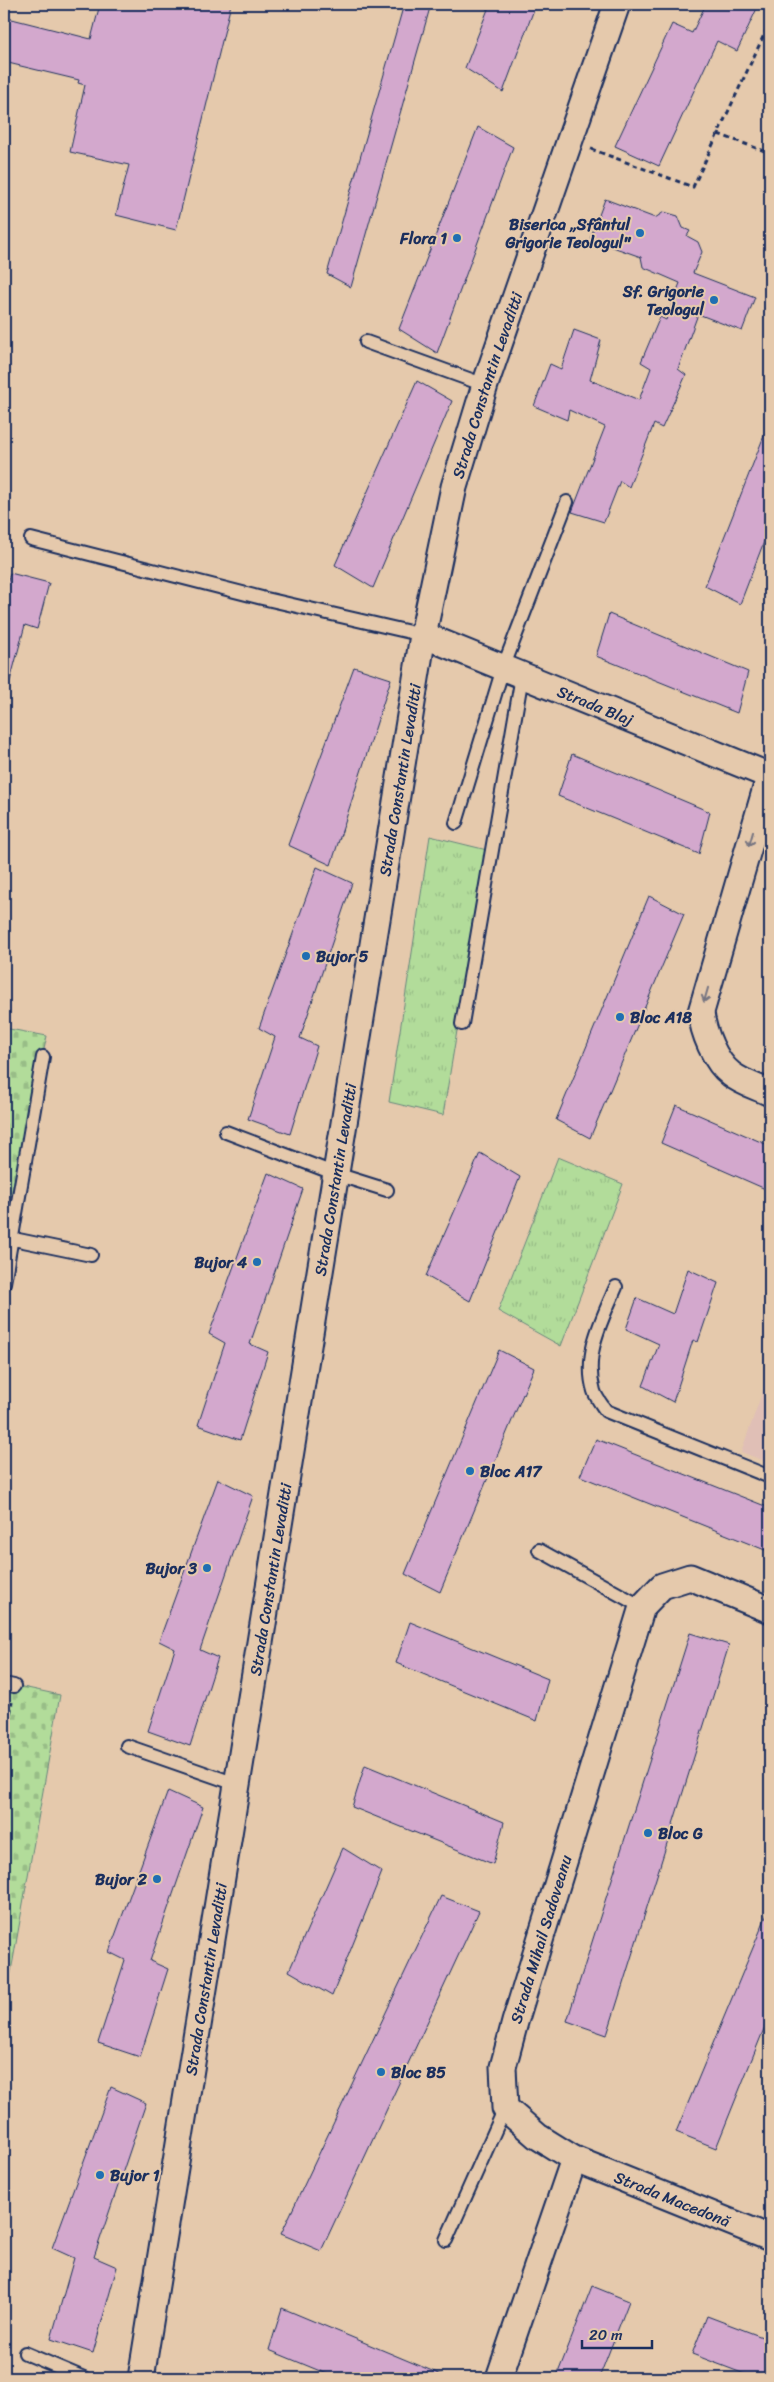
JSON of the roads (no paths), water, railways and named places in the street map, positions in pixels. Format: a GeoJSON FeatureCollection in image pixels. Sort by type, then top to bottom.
{"type":"FeatureCollection","features":[{"type":"Feature","properties":{"kind":"street","name":"Strada Constantin Levaditti"},"geometry":{"type":"LineString","coordinates":[[141,2378],[236,1784],[284,1501],[422,635],[454,487],[485,385],[617,4]]}},
{"type":"Feature","properties":{"kind":"street","name":"Strada Blaj"},"geometry":{"type":"LineString","coordinates":[[422,635],[770,775],[701,1012],[703,1030],[712,1049],[730,1074],[770,1093]]}},
{"type":"Feature","properties":{"kind":"street","name":"Strada Mihail Sadoveanu"},"geometry":{"type":"LineString","coordinates":[[505,2108],[503,2067],[515,2022],[642,1607],[662,1586],[690,1577],[770,1610]]}},
{"type":"Feature","properties":{"kind":"street"},"geometry":{"type":"LineString","coordinates":[[499,2378],[574,2160],[536,2136],[505,2108]]}},
{"type":"Feature","properties":{"kind":"street","name":"Strada Macedonă"},"geometry":{"type":"LineString","coordinates":[[574,2160],[770,2238]]}},
{"type":"Feature","properties":{"kind":"lane"},"geometry":{"type":"LineString","coordinates":[[366,342],[485,385]]}},
{"type":"Feature","properties":{"kind":"lane"},"geometry":{"type":"LineString","coordinates":[[456,823],[513,672],[567,502]]}},
{"type":"Feature","properties":{"kind":"lane"},"geometry":{"type":"LineString","coordinates":[[31,539],[262,598],[422,635]]}},
{"type":"Feature","properties":{"kind":"lane"},"geometry":{"type":"LineString","coordinates":[[462,1024],[513,672]]}},
{"type":"Feature","properties":{"kind":"lane"},"geometry":{"type":"LineString","coordinates":[[4,1283],[8,1238],[43,1057]]}},
{"type":"Feature","properties":{"kind":"lane"},"geometry":{"type":"LineString","coordinates":[[226,1132],[336,1174],[387,1190]]}},
{"type":"Feature","properties":{"kind":"lane"},"geometry":{"type":"LineString","coordinates":[[8,1238],[91,1255]]}},
{"type":"Feature","properties":{"kind":"lane"},"geometry":{"type":"LineString","coordinates":[[616,1287],[594,1338],[592,1371],[594,1392],[606,1411],[770,1477]]}},
{"type":"Feature","properties":{"kind":"lane"},"geometry":{"type":"LineString","coordinates":[[539,1550],[642,1607]]}},
{"type":"Feature","properties":{"kind":"lane"},"geometry":{"type":"LineString","coordinates":[[127,1746],[236,1784]]}},
{"type":"Feature","properties":{"kind":"lane"},"geometry":{"type":"LineString","coordinates":[[446,2240],[505,2108]]}},
{"type":"Feature","properties":{"kind":"lane"},"geometry":{"type":"LineString","coordinates":[[25,2353],[84,2378]]}},
{"type":"Feature","properties":{"kind":"place","name":"Biserica „Sfântul Grigorie Teologul\""},"geometry":{"type":"Point","coordinates":[640,233]}},
{"type":"Feature","properties":{"kind":"place","name":"Flora 1"},"geometry":{"type":"Point","coordinates":[457,238]}},
{"type":"Feature","properties":{"kind":"place","name":"Sf. Grigorie Teologul"},"geometry":{"type":"Point","coordinates":[714,300]}},
{"type":"Feature","properties":{"kind":"place","name":"Bujor 5"},"geometry":{"type":"Point","coordinates":[306,956]}},
{"type":"Feature","properties":{"kind":"place","name":"Bloc A18"},"geometry":{"type":"Point","coordinates":[620,1017]}},
{"type":"Feature","properties":{"kind":"place","name":"Bujor 4"},"geometry":{"type":"Point","coordinates":[257,1262]}},
{"type":"Feature","properties":{"kind":"place","name":"Bloc A17"},"geometry":{"type":"Point","coordinates":[470,1471]}},
{"type":"Feature","properties":{"kind":"place","name":"Bujor 3"},"geometry":{"type":"Point","coordinates":[207,1568]}},
{"type":"Feature","properties":{"kind":"place","name":"Bloc G"},"geometry":{"type":"Point","coordinates":[648,1833]}},
{"type":"Feature","properties":{"kind":"place","name":"Bujor 2"},"geometry":{"type":"Point","coordinates":[157,1879]}},
{"type":"Feature","properties":{"kind":"place","name":"Bloc B5"},"geometry":{"type":"Point","coordinates":[381,2072]}},
{"type":"Feature","properties":{"kind":"place","name":"Bujor 1"},"geometry":{"type":"Point","coordinates":[100,2175]}}]}
